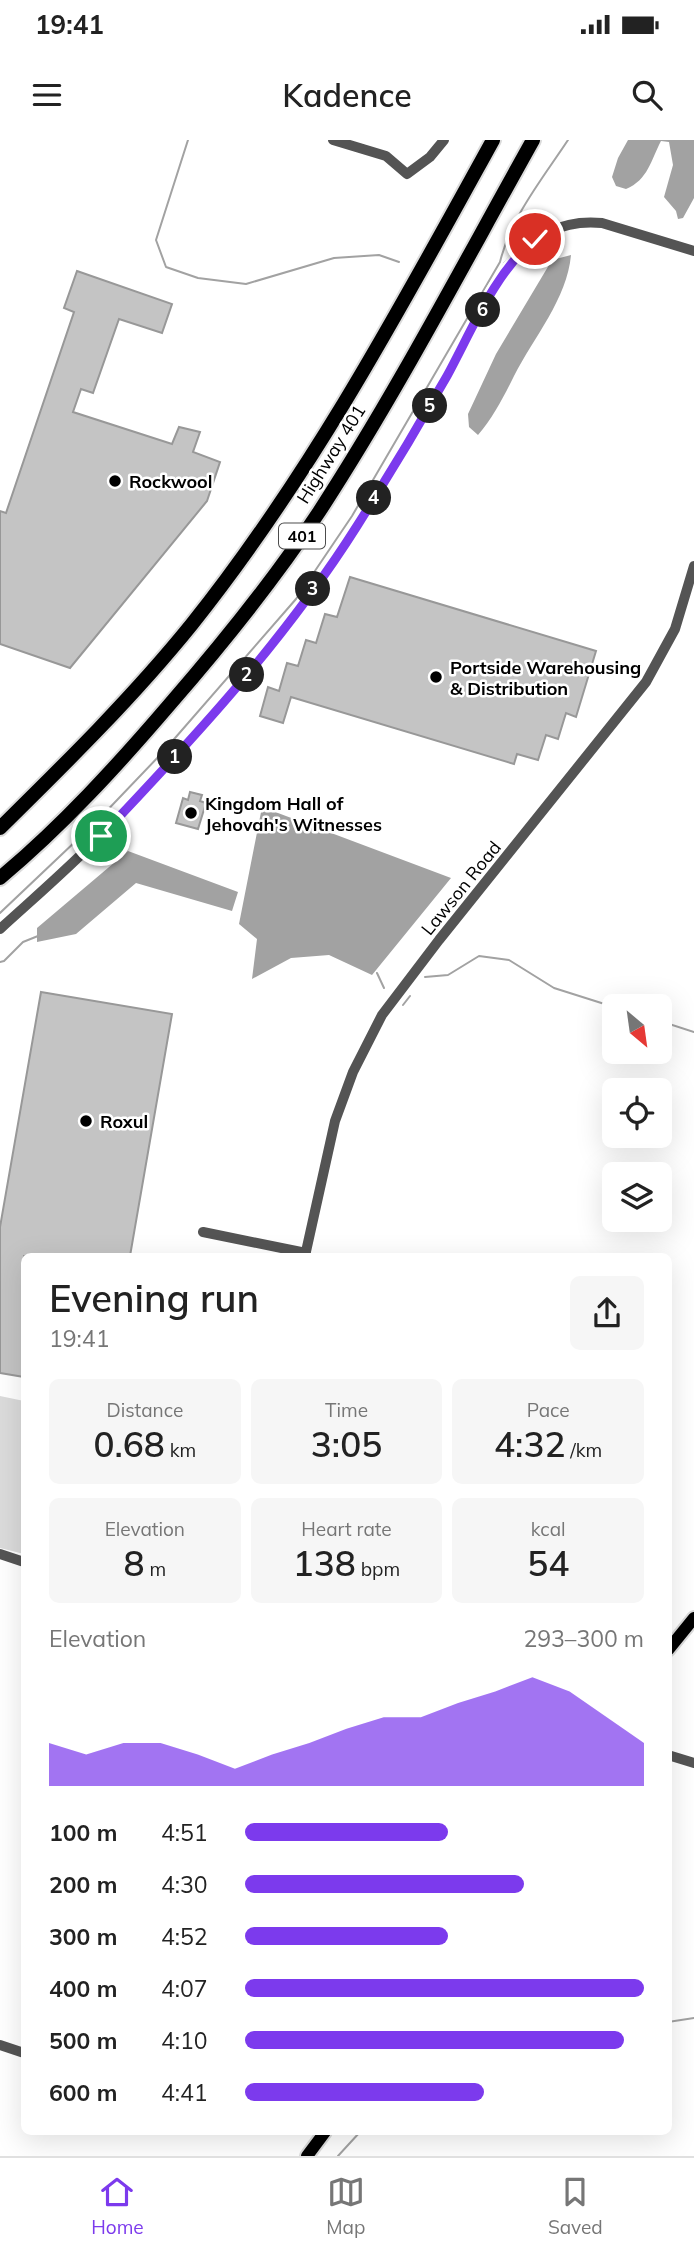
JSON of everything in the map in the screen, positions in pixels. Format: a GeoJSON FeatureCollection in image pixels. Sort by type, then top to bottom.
{"type":"FeatureCollection","features":[{"type":"Feature","properties":{"kind":"highway","name":"Highway 401"},"geometry":{"type":"LineString","coordinates":[[0,828],[134,692],[192,624],[236,566],[353,391],[493,140]]}},
{"type":"Feature","properties":{"kind":"highway","name":"Highway 401"},"geometry":{"type":"LineString","coordinates":[[0,878],[116,767],[222,644],[267,586],[361,443],[442,305],[533,140]]}},
{"type":"Feature","properties":{"kind":"main road"},"geometry":{"type":"LineString","coordinates":[[672,1645],[694,1618]]}},
{"type":"Feature","properties":{"kind":"main road"},"geometry":{"type":"LineString","coordinates":[[307,2156],[323,2135]]}},
{"type":"Feature","properties":{"kind":"street"},"geometry":{"type":"LineString","coordinates":[[333,140],[386,156],[407,174],[430,157],[444,140]]}},
{"type":"Feature","properties":{"kind":"street"},"geometry":{"type":"LineString","coordinates":[[0,929],[101,836],[183,749],[294,615],[355,529],[426,414],[508,265],[522,250],[549,230],[588,221],[694,251]]}},
{"type":"Feature","properties":{"kind":"street","name":"Lawson Road"},"geometry":{"type":"LineString","coordinates":[[305,1253],[335,1121],[353,1072],[382,1015],[646,682],[675,629],[694,566]]}},
{"type":"Feature","properties":{"kind":"street"},"geometry":{"type":"LineString","coordinates":[[203,1232],[296,1253]]}},
{"type":"Feature","properties":{"kind":"street"},"geometry":{"type":"LineString","coordinates":[[0,1554],[21,1561]]}},
{"type":"Feature","properties":{"kind":"street"},"geometry":{"type":"LineString","coordinates":[[672,1756],[694,1763]]}},
{"type":"Feature","properties":{"kind":"street"},"geometry":{"type":"LineString","coordinates":[[0,2045],[21,2052]]}},
{"type":"Feature","properties":{"kind":"shaded area"},"geometry":{"type":"Polygon","coordinates":[[[628,140],[694,140],[694,198],[683,218],[678,219],[676,211],[664,197],[673,165],[669,142],[661,141],[648,169],[633,185],[626,189],[616,186],[612,177],[628,140]]]}},
{"type":"Feature","properties":{"kind":"shaded area"},"geometry":{"type":"Polygon","coordinates":[[[571,255],[563,287],[556,302],[498,407],[478,435],[469,427],[468,414],[496,354],[552,260],[571,255]]]}},
{"type":"Feature","properties":{"kind":"shaded area"},"geometry":{"type":"Polygon","coordinates":[[[262,807],[451,878],[372,975],[329,955],[291,958],[252,979],[257,939],[239,924],[262,807]]]}},
{"type":"Feature","properties":{"kind":"shaded area"},"geometry":{"type":"Polygon","coordinates":[[[128,851],[238,892],[232,911],[136,883],[76,934],[37,942],[37,928],[128,851]]]}},
{"type":"Feature","properties":{"kind":"shaded area"},"geometry":{"type":"Polygon","coordinates":[[[0,1396],[21,1400],[21,1553],[0,1548],[0,1396]]]}},
{"type":"Feature","properties":{"kind":"building","name":"Rockwool"},"geometry":{"type":"Polygon","coordinates":[[[77,271],[172,304],[162,333],[119,319],[93,393],[81,389],[73,412],[172,444],[179,427],[200,432],[193,452],[220,462],[207,501],[70,668],[0,644],[0,511],[6,513],[74,312],[64,308],[77,271]]]}},
{"type":"Feature","properties":{"kind":"building","name":"Portside Warehousing & Distribution"},"geometry":{"type":"Polygon","coordinates":[[[350,577],[596,651],[576,717],[566,713],[558,739],[546,735],[538,760],[517,754],[514,764],[291,697],[283,723],[260,716],[268,687],[279,691],[287,663],[298,666],[306,640],[316,643],[325,614],[337,617],[350,577]]]}},
{"type":"Feature","properties":{"kind":"building","name":"Kingdom Hall of Jehovah's Witnesses"},"geometry":{"type":"Polygon","coordinates":[[[190,792],[202,795],[200,801],[206,803],[198,829],[176,823],[183,798],[188,800],[190,792]]]}},
{"type":"Feature","properties":{"kind":"building","name":"Roxul"},"geometry":{"type":"Polygon","coordinates":[[[41,992],[172,1014],[131,1253],[21,1253],[21,1376],[0,1373],[0,1227],[41,992]]]}},
{"type":"Feature","properties":{"kind":"waterway"},"geometry":{"type":"LineString","coordinates":[[188,140],[156,240],[166,267],[198,278],[246,284],[334,258],[379,255],[399,262]]}},
{"type":"Feature","properties":{"kind":"waterway"},"geometry":{"type":"LineString","coordinates":[[0,913],[97,821],[162,753],[296,599],[352,516],[500,262],[520,214],[568,140]]}},
{"type":"Feature","properties":{"kind":"waterway"},"geometry":{"type":"LineString","coordinates":[[0,962],[23,942],[38,936]]}},
{"type":"Feature","properties":{"kind":"waterway"},"geometry":{"type":"LineString","coordinates":[[425,977],[448,975],[479,956],[509,960],[554,988],[602,1003]]}},
{"type":"Feature","properties":{"kind":"waterway"},"geometry":{"type":"LineString","coordinates":[[377,973],[384,988]]}},
{"type":"Feature","properties":{"kind":"waterway"},"geometry":{"type":"LineString","coordinates":[[403,1005],[410,996]]}},
{"type":"Feature","properties":{"kind":"waterway"},"geometry":{"type":"LineString","coordinates":[[672,1025],[694,1032]]}},
{"type":"Feature","properties":{"kind":"waterway"},"geometry":{"type":"LineString","coordinates":[[672,2021],[694,2018]]}},
{"type":"Feature","properties":{"kind":"waterway"},"geometry":{"type":"LineString","coordinates":[[338,2156],[357,2135]]}},
{"type":"Feature","properties":{"kind":"place","name":"Rockwool"},"geometry":{"type":"Point","coordinates":[115,481]}},
{"type":"Feature","properties":{"kind":"place","name":"Portside Warehousing & Distribution"},"geometry":{"type":"Point","coordinates":[436,677]}},
{"type":"Feature","properties":{"kind":"place","name":"Kingdom Hall of Jehovah's Witnesses"},"geometry":{"type":"Point","coordinates":[191,813]}},
{"type":"Feature","properties":{"kind":"place","name":"Roxul"},"geometry":{"type":"Point","coordinates":[86,1121]}},
{"type":"Feature","properties":{"kind":"route"},"geometry":{"type":"LineString","coordinates":[[101,836],[183,749],[243,680],[294,615],[355,529],[426,414],[508,265],[535,239]]}}]}
